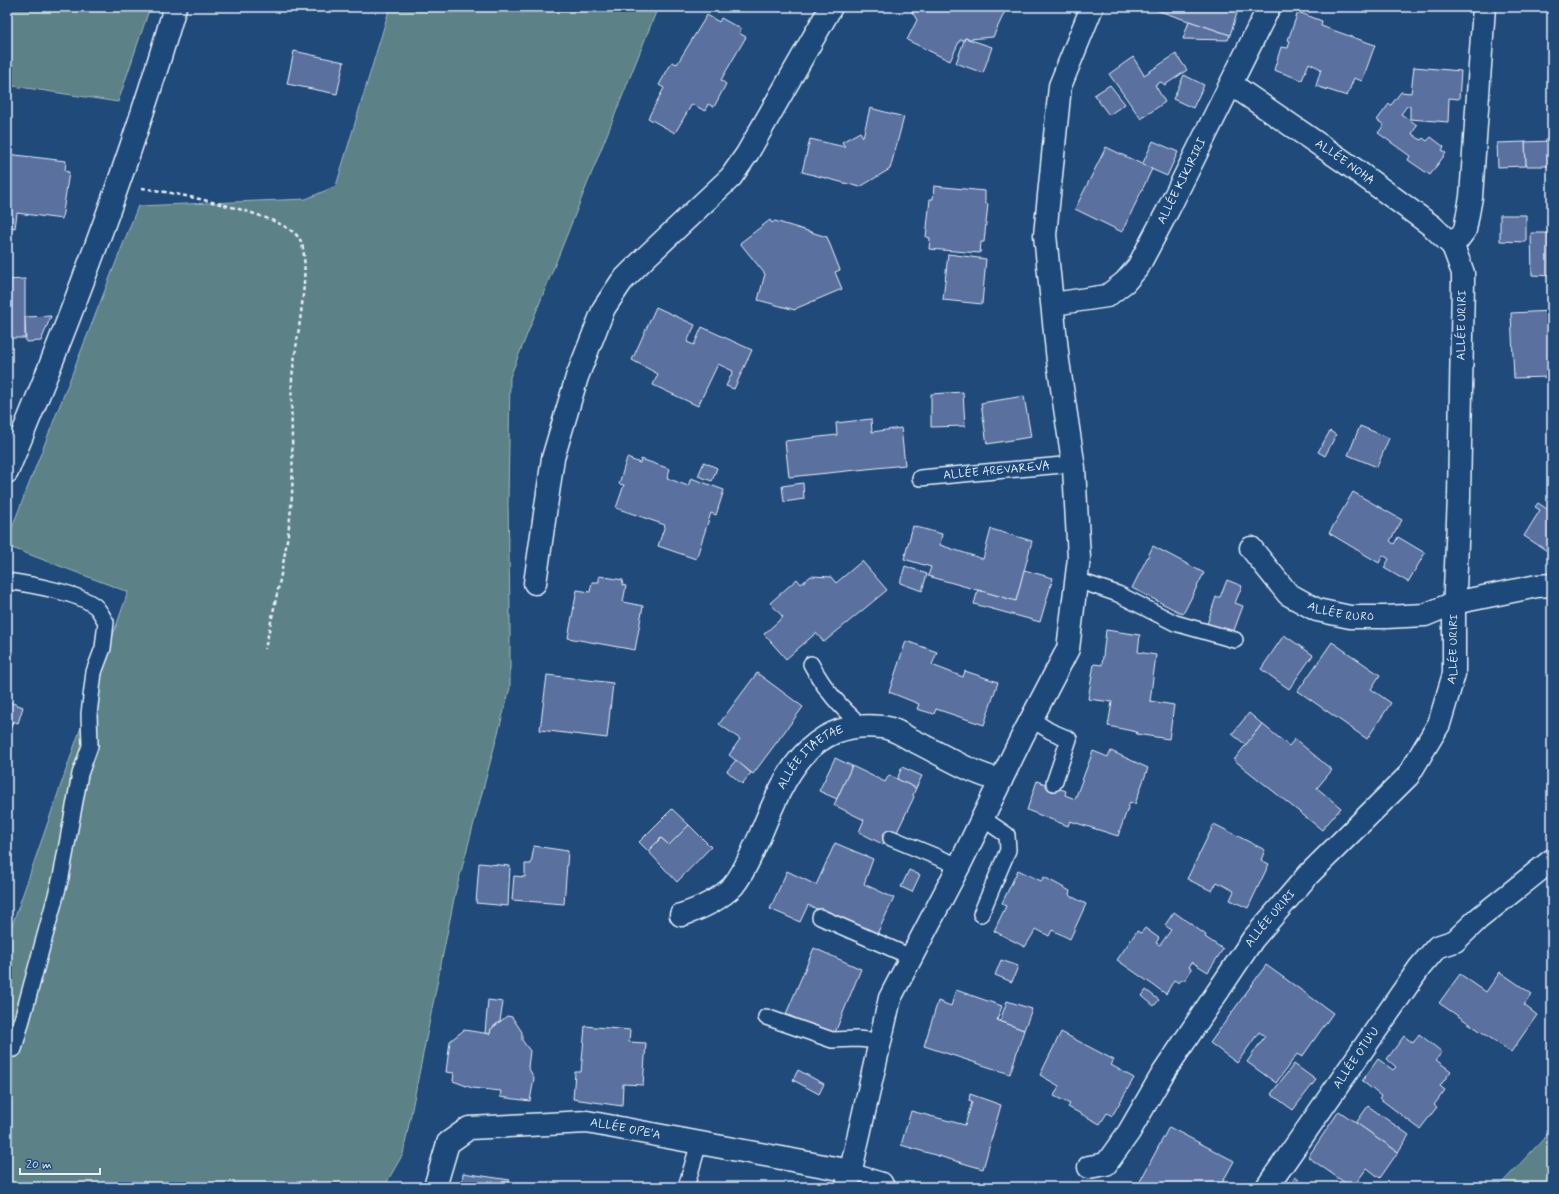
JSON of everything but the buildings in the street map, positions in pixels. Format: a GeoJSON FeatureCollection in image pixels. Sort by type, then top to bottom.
{"type":"FeatureCollection","features":[{"type":"Feature","properties":{"kind":"street"},"geometry":{"type":"LineString","coordinates":[[7,472],[69,318],[119,183],[154,77],[174,7]]}},
{"type":"Feature","properties":{"kind":"street"},"geometry":{"type":"LineString","coordinates":[[535,583],[554,458],[578,377],[604,308],[622,281],[731,177],[747,154],[831,7]]}},
{"type":"Feature","properties":{"kind":"street"},"geometry":{"type":"LineString","coordinates":[[849,1179],[890,998],[959,866],[1068,649],[1079,558],[1073,464],[1058,361],[1046,235],[1060,86],[1092,7]]}},
{"type":"Feature","properties":{"kind":"street","name":"ALLÉE KIKIRIRI"},"geometry":{"type":"LineString","coordinates":[[1052,304],[1108,296],[1125,282],[1138,267],[1269,7]]}},
{"type":"Feature","properties":{"kind":"street"},"geometry":{"type":"LineString","coordinates":[[1453,246],[1464,230],[1471,197],[1484,7]]}},
{"type":"Feature","properties":{"kind":"street","name":"ALLÉE NOHA"},"geometry":{"type":"LineString","coordinates":[[1231,84],[1346,163],[1432,226],[1453,246]]}},
{"type":"Feature","properties":{"kind":"street","name":"ALLÉE URIRI"},"geometry":{"type":"LineString","coordinates":[[1089,1167],[1106,1164],[1129,1132],[1162,1075],[1253,939],[1308,874],[1408,776],[1438,724],[1454,674],[1454,603],[1459,497],[1463,273],[1453,246]]}},
{"type":"Feature","properties":{"kind":"street","name":"ALLÉE RURO"},"geometry":{"type":"LineString","coordinates":[[1251,548],[1288,594],[1317,610],[1350,617],[1424,615],[1454,603],[1552,584]]}},
{"type":"Feature","properties":{"kind":"street","name":"ALLÉE ITAETAE"},"geometry":{"type":"LineString","coordinates":[[681,916],[707,906],[732,886],[747,864],[778,793],[798,759],[813,745],[829,735],[845,729],[862,726],[884,727],[899,732],[977,772],[991,778],[1001,780]]}},
{"type":"Feature","properties":{"kind":"street","name":"ALLÉE OTU'U"},"geometry":{"type":"LineString","coordinates":[[1267,1187],[1420,967],[1437,947],[1456,941],[1478,919],[1552,860]]}},
{"type":"Feature","properties":{"kind":"street","name":"ALLÉE OPE'A"},"geometry":{"type":"LineString","coordinates":[[435,1187],[448,1143],[469,1128],[587,1122],[699,1143],[849,1179]]}},
{"type":"Feature","properties":{"kind":"lane","name":"ALLÉE AREVAREVA"},"geometry":{"type":"LineString","coordinates":[[920,478],[1073,464]]}},
{"type":"Feature","properties":{"kind":"lane"},"geometry":{"type":"LineString","coordinates":[[1077,580],[1118,594],[1175,623],[1235,640]]}},
{"type":"Feature","properties":{"kind":"lane"},"geometry":{"type":"LineString","coordinates":[[7,581],[70,594],[96,606],[106,622],[103,648],[94,672],[89,714],[90,746],[80,774],[61,876],[14,1049]]}},
{"type":"Feature","properties":{"kind":"lane"},"geometry":{"type":"LineString","coordinates":[[811,664],[821,682],[840,707],[862,726]]}},
{"type":"Feature","properties":{"kind":"lane"},"geometry":{"type":"LineString","coordinates":[[1032,719],[1050,731],[1069,739],[1054,783]]}},
{"type":"Feature","properties":{"kind":"lane"},"geometry":{"type":"LineString","coordinates":[[981,914],[1008,850],[1007,835],[982,818]]}},
{"type":"Feature","properties":{"kind":"lane"},"geometry":{"type":"LineString","coordinates":[[891,838],[959,866]]}},
{"type":"Feature","properties":{"kind":"lane"},"geometry":{"type":"LineString","coordinates":[[820,917],[911,957]]}},
{"type":"Feature","properties":{"kind":"lane"},"geometry":{"type":"LineString","coordinates":[[766,1017],[832,1040],[857,1039],[880,1041]]}},
{"type":"Feature","properties":{"kind":"lane"},"geometry":{"type":"LineString","coordinates":[[686,1187],[699,1143]]}},
{"type":"Feature","properties":{"kind":"lane"},"geometry":{"type":"LineString","coordinates":[[849,1179],[884,1181],[887,1187]]}},
{"type":"Feature","properties":{"kind":"path"},"geometry":{"type":"LineString","coordinates":[[119,183],[254,212],[283,225],[299,238],[305,263],[292,378],[292,494],[282,572],[265,649]]}},
{"type":"Feature","properties":{"kind":"green space"},"geometry":{"type":"Polygon","coordinates":[[[7,7],[150,7],[118,102],[7,85],[7,7]]]}},
{"type":"Feature","properties":{"kind":"green space"},"geometry":{"type":"Polygon","coordinates":[[[390,7],[658,7],[510,377],[508,504],[510,688],[455,894],[403,1154],[384,1187],[7,1187],[7,940],[128,592],[7,546],[7,540],[138,206],[306,199],[336,186],[390,7]]]}},
{"type":"Feature","properties":{"kind":"green space"},"geometry":{"type":"Polygon","coordinates":[[[1552,1130],[1552,1187],[1498,1187],[1552,1130]]]}}]}
